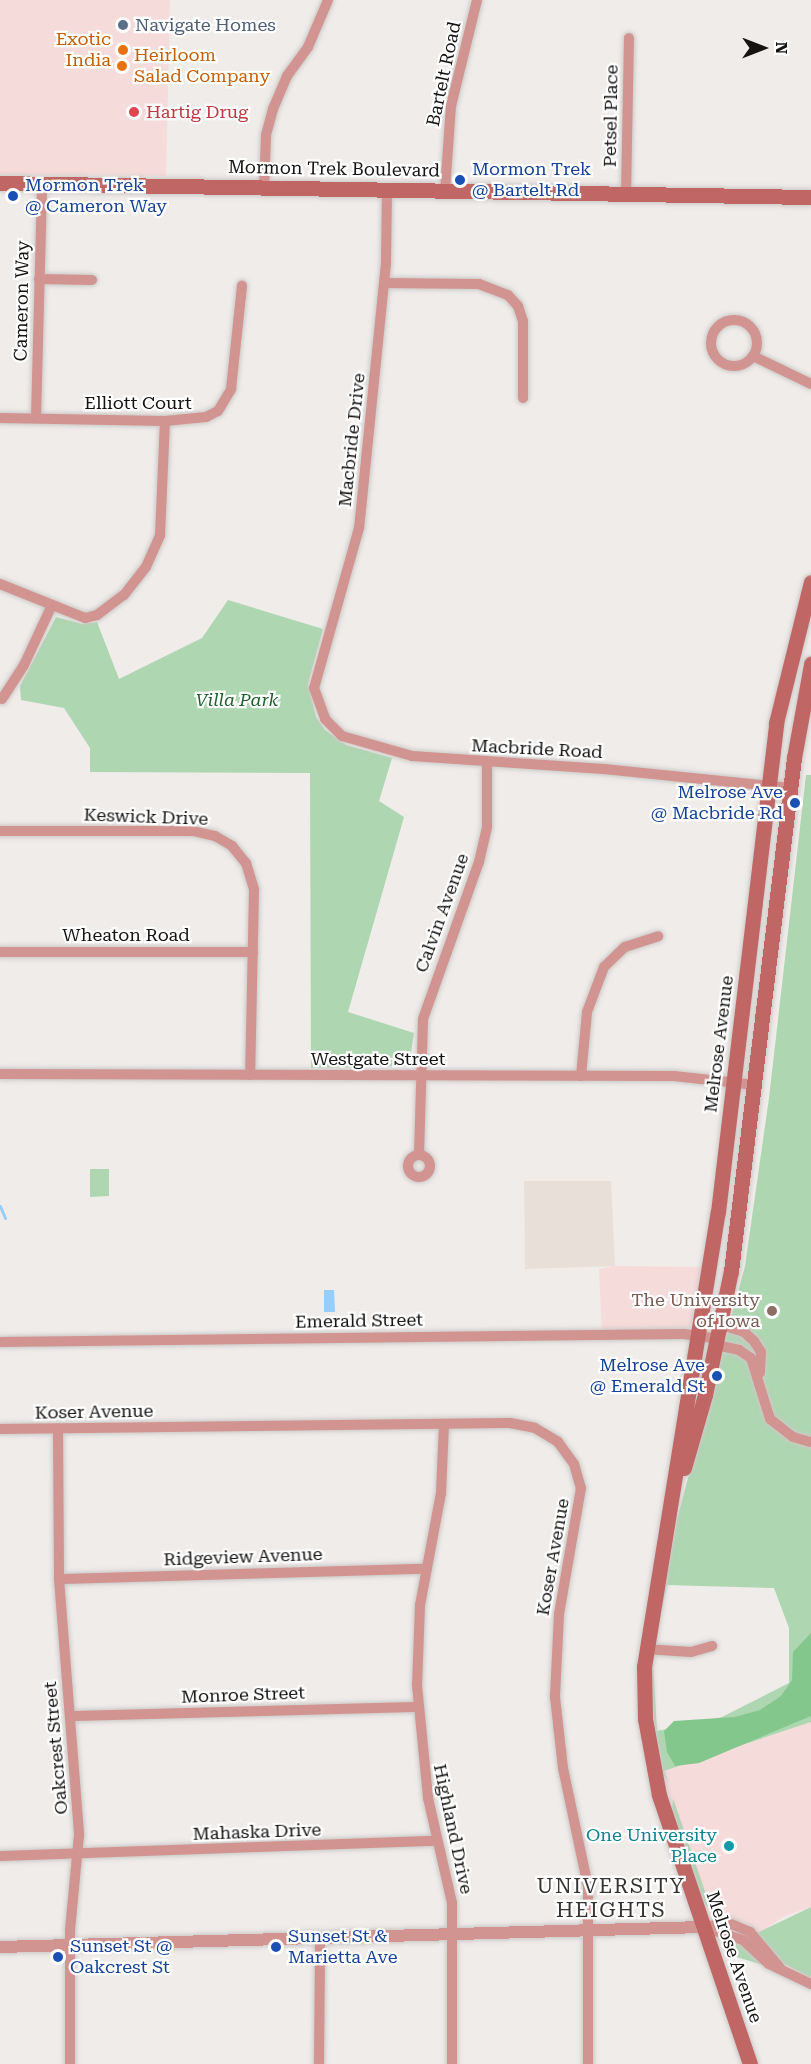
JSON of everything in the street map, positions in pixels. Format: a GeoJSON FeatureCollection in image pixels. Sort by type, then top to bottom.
{"type":"FeatureCollection","features":[{"type":"Feature","properties":{"kind":"main road","name":"Mormon Trek Boulevard"},"geometry":{"type":"LineString","coordinates":[[0,183],[811,197]]}},
{"type":"Feature","properties":{"kind":"main road","name":"Melrose Avenue"},"geometry":{"type":"LineString","coordinates":[[750,2064],[703,1927],[651,1760],[645,1719],[645,1649],[671,1511],[696,1335],[718,1212],[768,786],[786,678],[811,582]]}},
{"type":"Feature","properties":{"kind":"main road","name":"Melrose Avenue"},"geometry":{"type":"LineString","coordinates":[[671,1511],[718,1336],[756,1085],[790,788],[811,664]]}},
{"type":"Feature","properties":{"kind":"street"},"geometry":{"type":"LineString","coordinates":[[264,188],[266,135],[273,109],[287,76],[308,47],[328,0]]}},
{"type":"Feature","properties":{"kind":"street","name":"Bartelt Road"},"geometry":{"type":"LineString","coordinates":[[445,191],[451,105],[477,0]]}},
{"type":"Feature","properties":{"kind":"street","name":"Petsel Place"},"geometry":{"type":"LineString","coordinates":[[626,194],[629,39]]}},
{"type":"Feature","properties":{"kind":"street","name":"Cameron Way"},"geometry":{"type":"LineString","coordinates":[[36,418],[42,183]]}},
{"type":"Feature","properties":{"kind":"street","name":"Macbride Drive"},"geometry":{"type":"LineString","coordinates":[[314,688],[359,528],[384,283],[387,190]]}},
{"type":"Feature","properties":{"kind":"street"},"geometry":{"type":"LineString","coordinates":[[39,279],[92,280]]}},
{"type":"Feature","properties":{"kind":"street"},"geometry":{"type":"LineString","coordinates":[[384,283],[479,284],[508,295],[518,306],[523,321],[523,398]]}},
{"type":"Feature","properties":{"kind":"street","name":"Elliott Court"},"geometry":{"type":"LineString","coordinates":[[0,418],[165,422],[198,420],[218,411],[226,401],[233,378],[242,286]]}},
{"type":"Feature","properties":{"kind":"street"},"geometry":{"type":"LineString","coordinates":[[729,321],[749,326],[757,340],[753,357],[743,364],[724,364],[712,348],[715,331],[729,321]]}},
{"type":"Feature","properties":{"kind":"street"},"geometry":{"type":"LineString","coordinates":[[753,357],[811,384]]}},
{"type":"Feature","properties":{"kind":"street"},"geometry":{"type":"LineString","coordinates":[[0,584],[75,616],[98,615],[124,595],[146,567],[163,518],[165,422]]}},
{"type":"Feature","properties":{"kind":"street"},"geometry":{"type":"LineString","coordinates":[[2,699],[24,665],[51,607]]}},
{"type":"Feature","properties":{"kind":"street","name":"Macbride Road"},"geometry":{"type":"LineString","coordinates":[[314,688],[325,719],[342,736],[412,756],[790,788]]}},
{"type":"Feature","properties":{"kind":"street","name":"Calvin Avenue"},"geometry":{"type":"LineString","coordinates":[[418,1155],[419,1075],[427,1003],[473,879],[487,827],[487,762]]}},
{"type":"Feature","properties":{"kind":"street","name":"Keswick Drive"},"geometry":{"type":"LineString","coordinates":[[0,831],[193,831],[215,836],[239,853],[251,875],[253,952],[250,1075]]}},
{"type":"Feature","properties":{"kind":"street"},"geometry":{"type":"LineString","coordinates":[[581,1076],[587,1011],[604,967],[625,947],[658,936]]}},
{"type":"Feature","properties":{"kind":"street","name":"Wheaton Road"},"geometry":{"type":"LineString","coordinates":[[0,951],[253,952]]}},
{"type":"Feature","properties":{"kind":"street","name":"Westgate Street"},"geometry":{"type":"LineString","coordinates":[[0,1074],[674,1076],[756,1085]]}},
{"type":"Feature","properties":{"kind":"street"},"geometry":{"type":"LineString","coordinates":[[718,1336],[744,1332],[754,1341],[761,1352],[760,1376],[770,1419],[793,1437],[811,1442]]}},
{"type":"Feature","properties":{"kind":"street"},"geometry":{"type":"LineString","coordinates":[[718,1336],[746,1353],[760,1376]]}},
{"type":"Feature","properties":{"kind":"street","name":"Emerald Street"},"geometry":{"type":"LineString","coordinates":[[0,1342],[718,1336]]}},
{"type":"Feature","properties":{"kind":"street","name":"Koser Avenue"},"geometry":{"type":"LineString","coordinates":[[0,1429],[510,1423],[535,1428],[566,1451],[579,1477],[581,1502],[556,1636],[555,1697],[563,1768],[587,1870],[588,2064]]}},
{"type":"Feature","properties":{"kind":"street","name":"Highland Drive"},"geometry":{"type":"LineString","coordinates":[[444,1424],[441,1493],[418,1633],[418,1707],[424,1779],[437,1841],[450,1887],[453,1936],[452,2064]]}},
{"type":"Feature","properties":{"kind":"street","name":"Oakcrest Street"},"geometry":{"type":"LineString","coordinates":[[58,1429],[59,1579],[78,1854],[70,1946],[70,2064]]}},
{"type":"Feature","properties":{"kind":"street","name":"Ridgeview Avenue"},"geometry":{"type":"LineString","coordinates":[[59,1579],[427,1569]]}},
{"type":"Feature","properties":{"kind":"street"},"geometry":{"type":"LineString","coordinates":[[645,1649],[691,1652],[712,1646]]}},
{"type":"Feature","properties":{"kind":"street","name":"Monroe Street"},"geometry":{"type":"LineString","coordinates":[[70,1716],[418,1707]]}},
{"type":"Feature","properties":{"kind":"street","name":"Mahaska Drive"},"geometry":{"type":"LineString","coordinates":[[0,1856],[437,1841]]}},
{"type":"Feature","properties":{"kind":"street"},"geometry":{"type":"LineString","coordinates":[[0,1947],[320,1940],[703,1927],[743,1940],[763,1960],[811,1984]]}},
{"type":"Feature","properties":{"kind":"street"},"geometry":{"type":"LineString","coordinates":[[319,2064],[320,1940]]}},
{"type":"Feature","properties":{"kind":"shaded area"},"geometry":{"type":"Polygon","coordinates":[[[0,0],[170,0],[166,176],[0,174],[0,0]]]}},
{"type":"Feature","properties":{"kind":"shaded area"},"geometry":{"type":"Polygon","coordinates":[[[524,1181],[611,1181],[615,1266],[525,1269],[524,1181]]]}},
{"type":"Feature","properties":{"kind":"shaded area"},"geometry":{"type":"Polygon","coordinates":[[[615,1266],[702,1267],[689,1334],[602,1335],[599,1269],[615,1266]]]}},
{"type":"Feature","properties":{"kind":"shaded area"},"geometry":{"type":"Polygon","coordinates":[[[811,1722],[811,1907],[785,1916],[758,1934],[709,1913],[693,1878],[662,1772],[811,1722]]]}},
{"type":"Feature","properties":{"kind":"green space","name":"Villa Park"},"geometry":{"type":"Polygon","coordinates":[[[228,600],[323,629],[308,684],[316,717],[325,730],[346,745],[392,758],[379,801],[404,817],[348,1012],[414,1033],[409,1066],[311,1068],[310,773],[90,772],[90,748],[64,708],[21,700],[20,686],[56,617],[82,624],[97,622],[119,679],[202,638],[228,600]]]}},
{"type":"Feature","properties":{"kind":"green space","name":"The University of Iowa"},"geometry":{"type":"Polygon","coordinates":[[[806,775],[811,775],[811,1722],[664,1771],[669,1782],[662,1772],[650,1695],[653,1660],[657,1731],[722,1717],[789,1683],[789,1628],[774,1588],[667,1585],[655,1639],[677,1519],[745,1266],[769,1098],[806,775]]]}},
{"type":"Feature","properties":{"kind":"green space"},"geometry":{"type":"Polygon","coordinates":[[[90,1169],[109,1169],[109,1196],[90,1197],[90,1169]]]}},
{"type":"Feature","properties":{"kind":"green space"},"geometry":{"type":"Polygon","coordinates":[[[811,1633],[811,1716],[699,1763],[675,1766],[667,1752],[664,1731],[674,1721],[735,1717],[760,1710],[781,1696],[792,1680],[793,1652],[811,1633]]]}},
{"type":"Feature","properties":{"kind":"green space"},"geometry":{"type":"Polygon","coordinates":[[[673,1799],[710,1906],[706,1906],[693,1878],[672,1808],[673,1799]]]}},
{"type":"Feature","properties":{"kind":"green space"},"geometry":{"type":"Polygon","coordinates":[[[811,1907],[811,1978],[784,1964],[757,1933],[811,1907]]]}},
{"type":"Feature","properties":{"kind":"green space"},"geometry":{"type":"Polygon","coordinates":[[[734,1942],[742,1943],[763,1965],[730,1955],[727,1945],[734,1942]]]}},
{"type":"Feature","properties":{"kind":"water"},"geometry":{"type":"Polygon","coordinates":[[[324,1290],[334,1290],[335,1312],[324,1312],[324,1290]]]}},
{"type":"Feature","properties":{"kind":"waterway"},"geometry":{"type":"LineString","coordinates":[[0,1206],[5,1218]]}},
{"type":"Feature","properties":{"kind":"place","name":"Navigate Homes"},"geometry":{"type":"Point","coordinates":[123,25]}},
{"type":"Feature","properties":{"kind":"place","name":"Exotic India"},"geometry":{"type":"Point","coordinates":[123,50]}},
{"type":"Feature","properties":{"kind":"place","name":"Heirloom Salad Company"},"geometry":{"type":"Point","coordinates":[122,66]}},
{"type":"Feature","properties":{"kind":"place","name":"Hartig Drug"},"geometry":{"type":"Point","coordinates":[134,112]}},
{"type":"Feature","properties":{"kind":"place","name":"Mormon Trek @ Bartelt Rd"},"geometry":{"type":"Point","coordinates":[460,180]}},
{"type":"Feature","properties":{"kind":"place","name":"Mormon Trek @ Cameron Way"},"geometry":{"type":"Point","coordinates":[13,196]}},
{"type":"Feature","properties":{"kind":"place","name":"Melrose Ave @ Macbride Rd"},"geometry":{"type":"Point","coordinates":[795,803]}},
{"type":"Feature","properties":{"kind":"place","name":"The University of Iowa"},"geometry":{"type":"Point","coordinates":[772,1311]}},
{"type":"Feature","properties":{"kind":"place","name":"Melrose Ave @ Emerald St"},"geometry":{"type":"Point","coordinates":[717,1376]}},
{"type":"Feature","properties":{"kind":"place","name":"One University Place"},"geometry":{"type":"Point","coordinates":[729,1846]}},
{"type":"Feature","properties":{"kind":"place","name":"Sunset St & Marietta Ave"},"geometry":{"type":"Point","coordinates":[276,1947]}},
{"type":"Feature","properties":{"kind":"place","name":"Sunset St @ Oakcrest St"},"geometry":{"type":"Point","coordinates":[58,1957]}},
{"type":"Feature","properties":{"kind":"district","name":"UNIVERSITY HEIGHTS"},"geometry":{"type":"Point","coordinates":[611,1898]}}]}
